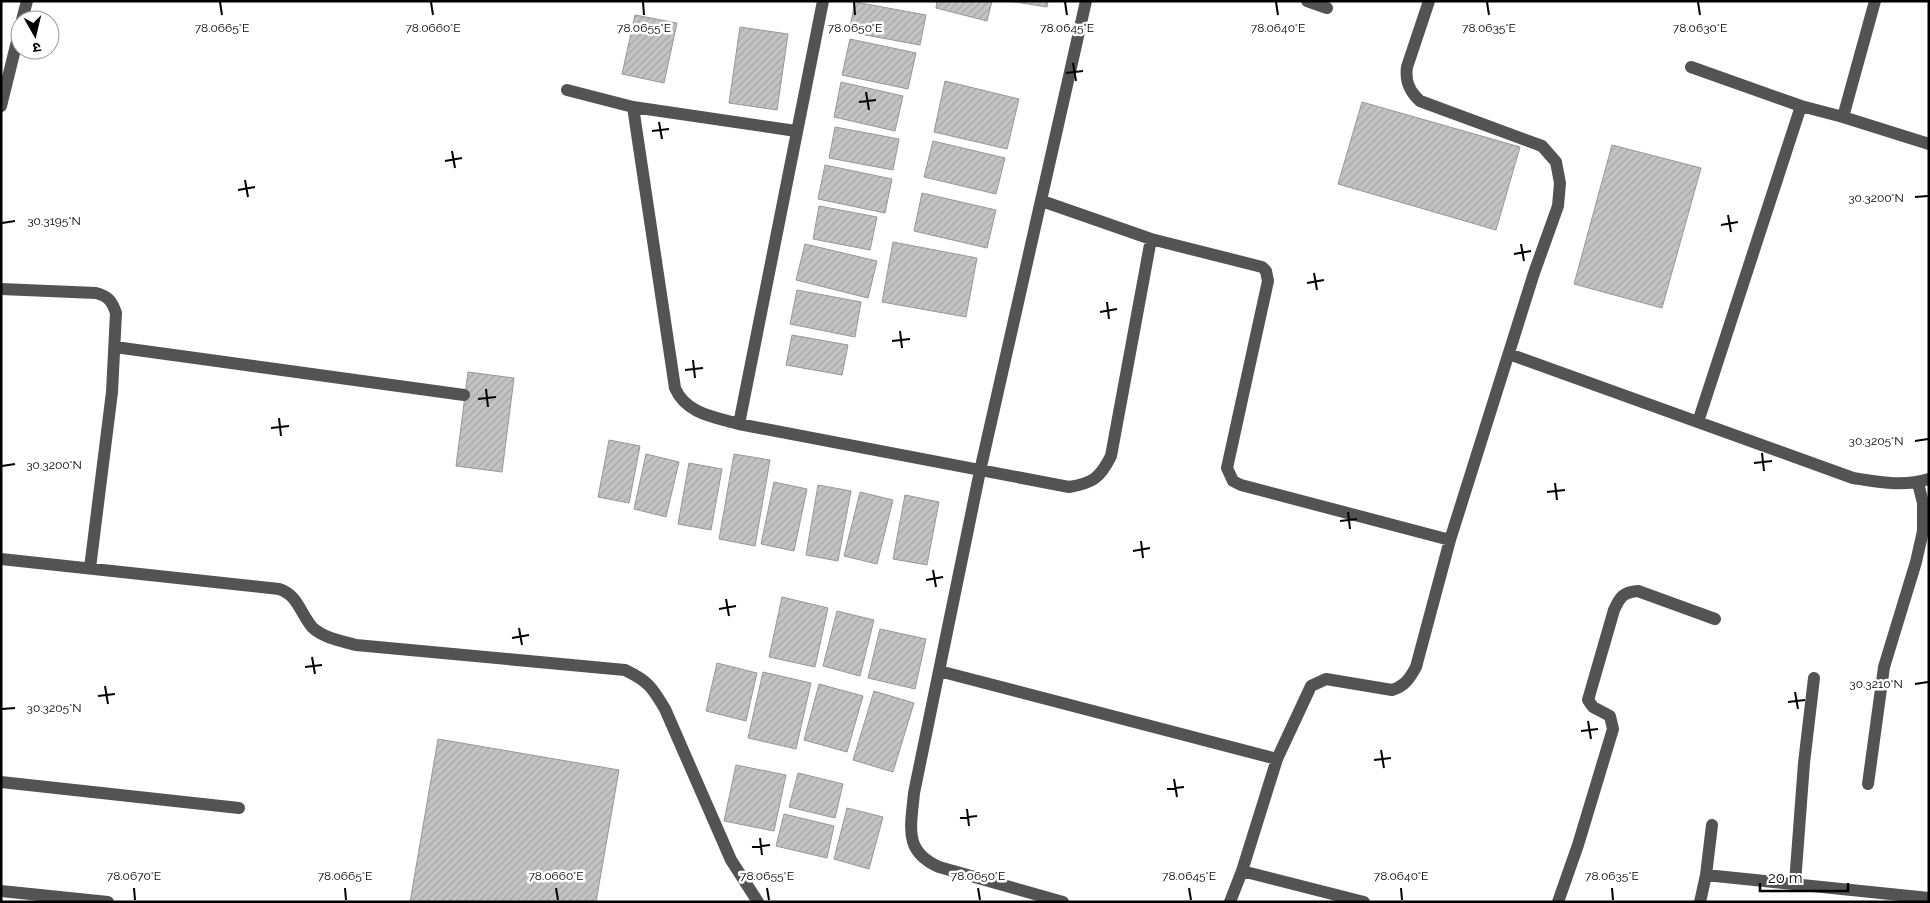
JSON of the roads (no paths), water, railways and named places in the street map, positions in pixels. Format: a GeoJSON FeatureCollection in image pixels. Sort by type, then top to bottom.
{"type":"FeatureCollection","features":[{"type":"Feature","properties":{"kind":"street"},"geometry":{"type":"LineString","coordinates":[[739,424],[823,1]]}},
{"type":"Feature","properties":{"kind":"street"},"geometry":{"type":"LineString","coordinates":[[1063,902],[939,867],[928,862],[918,854],[912,841],[914,793],[980,471],[1086,1]]}},
{"type":"Feature","properties":{"kind":"street"},"geometry":{"type":"LineString","coordinates":[[1307,1],[1327,8]]}},
{"type":"Feature","properties":{"kind":"street"},"geometry":{"type":"LineString","coordinates":[[1230,902],[1242,871],[1277,759],[1310,686],[1326,679],[1392,690],[1401,688],[1408,681],[1416,667],[1450,540],[1558,206],[1560,183],[1556,162],[1542,146],[1420,101],[1413,95],[1408,86],[1407,67],[1429,1]]}},
{"type":"Feature","properties":{"kind":"street"},"geometry":{"type":"LineString","coordinates":[[1843,117],[1875,1]]}},
{"type":"Feature","properties":{"kind":"street"},"geometry":{"type":"LineString","coordinates":[[1,106],[12,60]]}},
{"type":"Feature","properties":{"kind":"street"},"geometry":{"type":"LineString","coordinates":[[1691,67],[1801,106],[1929,144]]}},
{"type":"Feature","properties":{"kind":"street"},"geometry":{"type":"LineString","coordinates":[[567,90],[633,107],[796,131]]}},
{"type":"Feature","properties":{"kind":"street"},"geometry":{"type":"LineString","coordinates":[[1698,422],[1801,106]]}},
{"type":"Feature","properties":{"kind":"street"},"geometry":{"type":"LineString","coordinates":[[633,107],[675,388],[679,398],[696,411],[739,424],[980,471],[1069,486],[1082,485],[1095,480],[1104,470],[1110,456],[1151,239]]}},
{"type":"Feature","properties":{"kind":"street"},"geometry":{"type":"LineString","coordinates":[[1042,201],[1151,239],[1262,267],[1268,276],[1227,468],[1233,480],[1241,485],[1450,540]]}},
{"type":"Feature","properties":{"kind":"street"},"geometry":{"type":"LineString","coordinates":[[1,289],[84,292],[105,295],[112,303],[116,313],[112,392],[90,568]]}},
{"type":"Feature","properties":{"kind":"street"},"geometry":{"type":"LineString","coordinates":[[115,347],[464,395]]}},
{"type":"Feature","properties":{"kind":"street"},"geometry":{"type":"LineString","coordinates":[[1509,354],[1854,478],[1887,484],[1923,481],[1923,531],[1916,562],[1884,667],[1868,784]]}},
{"type":"Feature","properties":{"kind":"street"},"geometry":{"type":"LineString","coordinates":[[1,559],[279,589],[294,598],[318,632],[356,645],[625,670],[643,679],[666,709],[730,860],[758,902]]}},
{"type":"Feature","properties":{"kind":"street"},"geometry":{"type":"LineString","coordinates":[[1558,902],[1578,845],[1613,729],[1610,716],[1593,707],[1588,700],[1614,610],[1619,599],[1628,592],[1638,591],[1714,619]]}},
{"type":"Feature","properties":{"kind":"street"},"geometry":{"type":"LineString","coordinates":[[939,671],[1277,759]]}},
{"type":"Feature","properties":{"kind":"street"},"geometry":{"type":"LineString","coordinates":[[1795,884],[1804,763],[1814,678]]}},
{"type":"Feature","properties":{"kind":"street"},"geometry":{"type":"LineString","coordinates":[[1,782],[239,808]]}},
{"type":"Feature","properties":{"kind":"street"},"geometry":{"type":"LineString","coordinates":[[1700,902],[1706,875],[1712,825]]}},
{"type":"Feature","properties":{"kind":"street"},"geometry":{"type":"LineString","coordinates":[[1242,871],[1364,902]]}},
{"type":"Feature","properties":{"kind":"street"},"geometry":{"type":"LineString","coordinates":[[1706,875],[1929,898]]}},
{"type":"Feature","properties":{"kind":"street"},"geometry":{"type":"LineString","coordinates":[[1,891],[108,902]]}}]}
